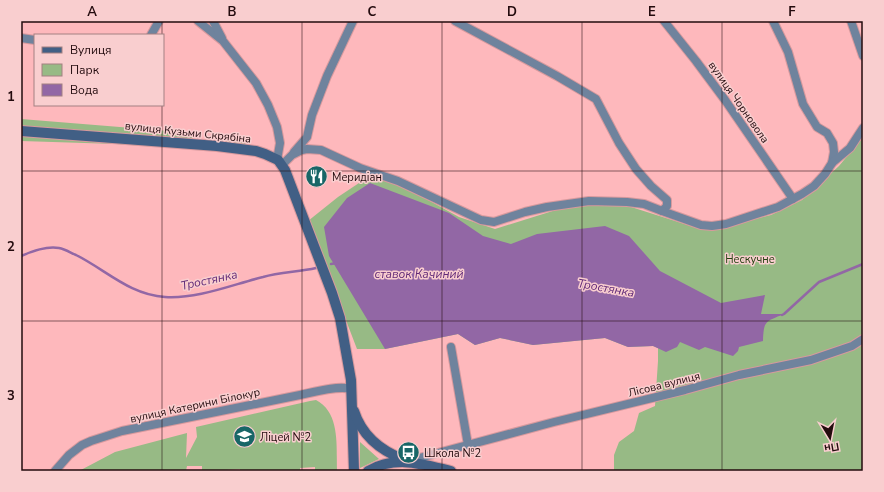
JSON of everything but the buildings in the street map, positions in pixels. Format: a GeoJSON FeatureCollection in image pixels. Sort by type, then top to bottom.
{"type":"FeatureCollection","features":[{"type":"Feature","properties":{"kind":"main road","name":"вулиця Кузьми Скрябіна"},"geometry":{"type":"LineString","coordinates":[[21,131],[217,146],[256,151],[280,162]]}},
{"type":"Feature","properties":{"kind":"main road"},"geometry":{"type":"LineString","coordinates":[[280,162],[332,293],[340,318],[351,389],[354,471]]}},
{"type":"Feature","properties":{"kind":"main road"},"geometry":{"type":"LineString","coordinates":[[352,404],[359,424],[374,443],[390,454],[407,461],[451,471]]}},
{"type":"Feature","properties":{"kind":"main road"},"geometry":{"type":"LineString","coordinates":[[368,471],[384,464],[407,461]]}},
{"type":"Feature","properties":{"kind":"street"},"geometry":{"type":"LineString","coordinates":[[152,34],[159,21]]}},
{"type":"Feature","properties":{"kind":"street"},"geometry":{"type":"LineString","coordinates":[[198,21],[223,41]]}},
{"type":"Feature","properties":{"kind":"street"},"geometry":{"type":"LineString","coordinates":[[213,21],[223,41],[256,83],[268,105],[279,136],[280,162]]}},
{"type":"Feature","properties":{"kind":"street"},"geometry":{"type":"LineString","coordinates":[[292,155],[307,138],[312,115],[327,76],[354,21]]}},
{"type":"Feature","properties":{"kind":"street"},"geometry":{"type":"LineString","coordinates":[[455,21],[557,76],[596,99],[619,143],[636,169],[651,186],[667,200],[667,206],[662,211]]}},
{"type":"Feature","properties":{"kind":"street","name":"вулиця Чорновола"},"geometry":{"type":"LineString","coordinates":[[664,21],[725,100],[793,199]]}},
{"type":"Feature","properties":{"kind":"street"},"geometry":{"type":"LineString","coordinates":[[773,21],[788,52],[803,104],[817,127],[827,133],[833,143],[834,152],[832,163]]}},
{"type":"Feature","properties":{"kind":"street"},"geometry":{"type":"LineString","coordinates":[[851,21],[863,56]]}},
{"type":"Feature","properties":{"kind":"street"},"geometry":{"type":"LineString","coordinates":[[21,38],[34,40]]}},
{"type":"Feature","properties":{"kind":"street"},"geometry":{"type":"LineString","coordinates":[[280,162],[307,149],[321,150],[360,168],[398,181],[481,220],[494,222],[547,207],[589,202],[632,202],[644,204],[701,225],[712,226],[726,224],[778,207],[814,186],[825,174],[832,163],[850,148],[863,128]]}},
{"type":"Feature","properties":{"kind":"street","name":"Лісова вулиця"},"geometry":{"type":"LineString","coordinates":[[407,461],[739,375],[811,360],[852,346],[863,339]]}},
{"type":"Feature","properties":{"kind":"street"},"geometry":{"type":"LineString","coordinates":[[451,347],[468,445]]}},
{"type":"Feature","properties":{"kind":"street","name":"вулиця Катерини Білокур"},"geometry":{"type":"LineString","coordinates":[[55,471],[69,455],[82,445],[122,432],[300,395],[330,390],[351,389]]}},
{"type":"Feature","properties":{"kind":"green space"},"geometry":{"type":"Polygon","coordinates":[[[21,119],[194,133],[193,141],[21,127],[21,119]]]}},
{"type":"Feature","properties":{"kind":"green space"},"geometry":{"type":"Polygon","coordinates":[[[21,135],[203,150],[116,144],[21,141],[21,135]]]}},
{"type":"Feature","properties":{"kind":"green space"},"geometry":{"type":"Polygon","coordinates":[[[219,135],[246,138],[245,146],[218,143],[219,135]]]}},
{"type":"Feature","properties":{"kind":"green space","name":"Нескучне"},"geometry":{"type":"Polygon","coordinates":[[[863,137],[863,471],[614,471],[614,455],[619,442],[634,431],[639,413],[655,406],[658,348],[653,346],[628,347],[605,338],[533,345],[500,338],[475,345],[458,334],[385,349],[357,349],[308,221],[338,197],[365,179],[388,178],[459,217],[495,229],[575,204],[628,206],[694,227],[714,229],[771,215],[802,200],[839,166],[863,137]]]}},
{"type":"Feature","properties":{"kind":"green space","name":"Ліцей №2"},"geometry":{"type":"Polygon","coordinates":[[[316,400],[330,413],[336,432],[337,471],[315,471],[315,467],[300,468],[300,470],[240,471],[240,469],[225,471],[202,471],[202,466],[187,466],[186,471],[79,471],[115,452],[187,433],[186,458],[197,437],[196,427],[316,400]]]}},
{"type":"Feature","properties":{"kind":"green space"},"geometry":{"type":"Polygon","coordinates":[[[360,442],[379,459],[360,468],[360,442]]]}},
{"type":"Feature","properties":{"kind":"water","name":"ставок Качиний"},"geometry":{"type":"Polygon","coordinates":[[[370,183],[449,213],[483,236],[511,244],[537,234],[605,226],[629,236],[660,271],[721,303],[765,295],[761,314],[784,314],[769,321],[765,325],[763,341],[739,347],[738,351],[733,356],[705,347],[699,350],[680,342],[677,347],[666,352],[653,346],[628,347],[605,338],[533,345],[500,338],[475,345],[458,334],[385,349],[329,256],[324,227],[347,198],[370,183]]]}},
{"type":"Feature","properties":{"kind":"waterway","name":"Тростянка"},"geometry":{"type":"LineString","coordinates":[[21,256],[44,248],[66,250],[129,287],[141,292],[165,297],[202,294],[269,275],[316,268]]}},
{"type":"Feature","properties":{"kind":"waterway","name":"Тростянка"},"geometry":{"type":"LineString","coordinates":[[331,264],[337,263]]}},
{"type":"Feature","properties":{"kind":"waterway","name":"Тростянка"},"geometry":{"type":"LineString","coordinates":[[782,315],[819,282],[863,264]]}},
{"type":"Feature","properties":{"kind":"place","name":"Меридіан"},"geometry":{"type":"Point","coordinates":[316,177]}},
{"type":"Feature","properties":{"kind":"place","name":"Ліцей №2"},"geometry":{"type":"Point","coordinates":[245,437]}},
{"type":"Feature","properties":{"kind":"place","name":"Школа №2"},"geometry":{"type":"Point","coordinates":[408,453]}}]}
